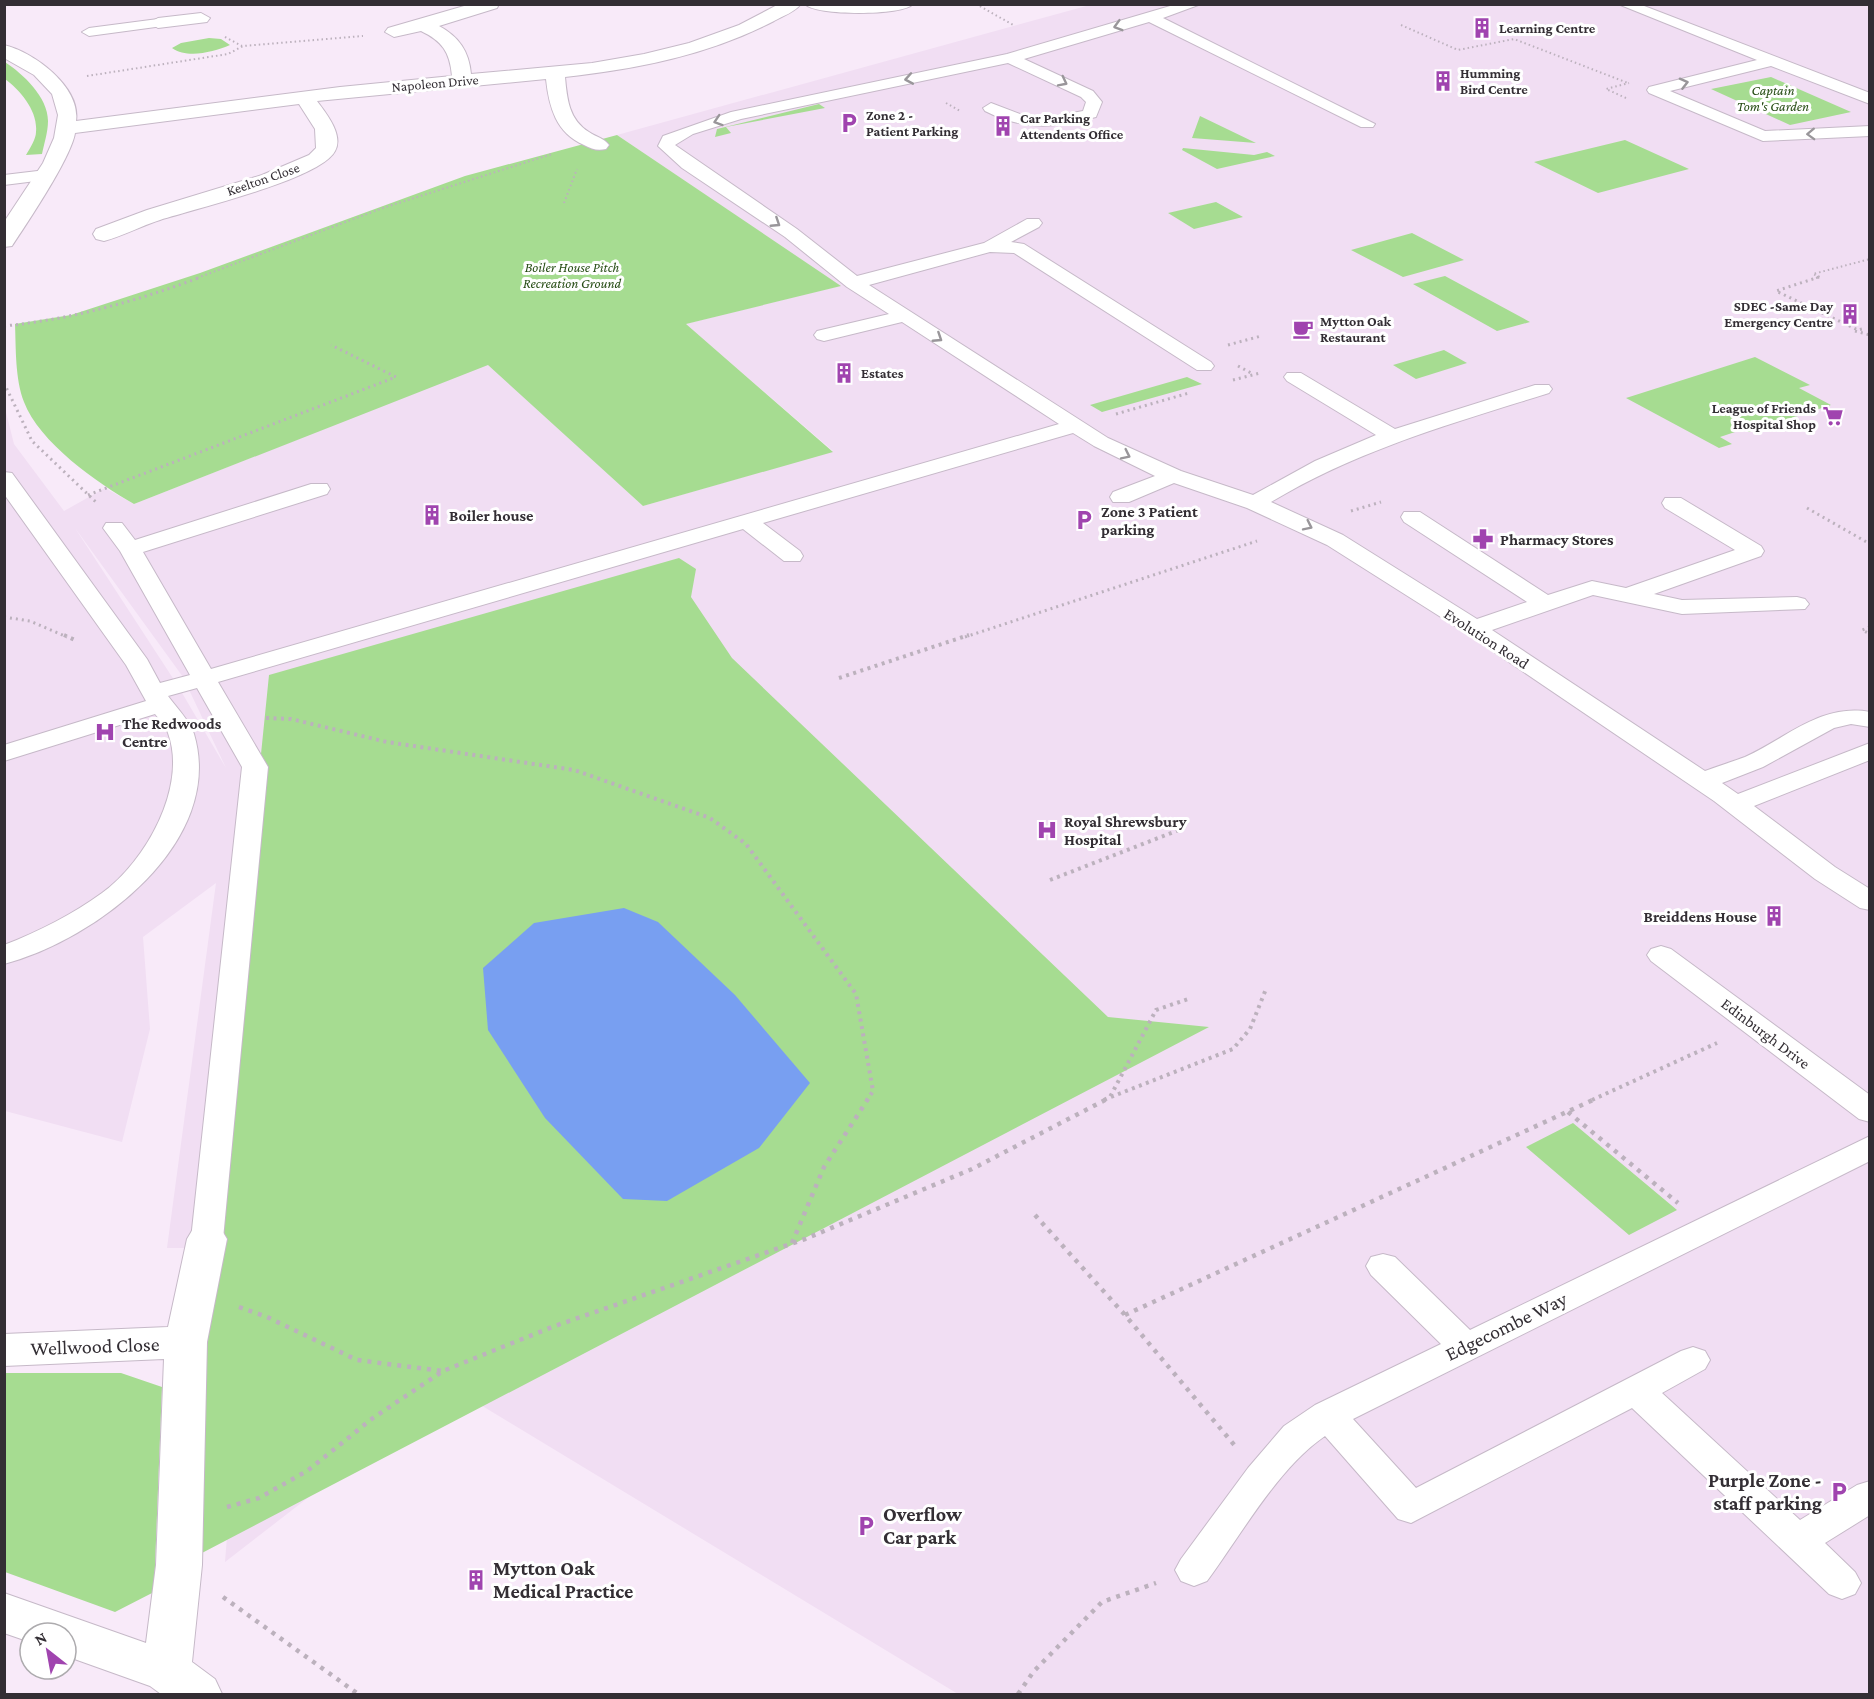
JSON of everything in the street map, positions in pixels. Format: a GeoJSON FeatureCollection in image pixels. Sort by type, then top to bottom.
{"type":"FeatureCollection","features":[{"type":"Feature","properties":{"kind":"street"},"geometry":{"type":"LineString","coordinates":[[394,32],[491,4]]}},
{"type":"Feature","properties":{"kind":"street","name":"Napoleon Drive"},"geometry":{"type":"LineString","coordinates":[[69,128],[304,97],[555,74],[646,58],[709,42],[758,24],[793,4]]}},
{"type":"Feature","properties":{"kind":"street"},"geometry":{"type":"LineString","coordinates":[[813,4],[856,8],[905,4]]}},
{"type":"Feature","properties":{"kind":"street"},"geometry":{"type":"LineString","coordinates":[[158,23],[201,16]]}},
{"type":"Feature","properties":{"kind":"street"},"geometry":{"type":"LineString","coordinates":[[423,25],[453,41],[459,54],[462,81]]}},
{"type":"Feature","properties":{"kind":"street"},"geometry":{"type":"LineString","coordinates":[[4,50],[38,69],[53,82],[67,110],[69,128],[55,162],[4,241]]}},
{"type":"Feature","properties":{"kind":"street"},"geometry":{"type":"LineString","coordinates":[[555,74],[563,117],[567,126],[588,140]]}},
{"type":"Feature","properties":{"kind":"street","name":"Keelton Close"},"geometry":{"type":"LineString","coordinates":[[104,234],[138,220],[259,182],[320,157],[326,151],[327,133],[304,97]]}},
{"type":"Feature","properties":{"kind":"street"},"geometry":{"type":"LineString","coordinates":[[554,141],[588,140]]}},
{"type":"Feature","properties":{"kind":"street"},"geometry":{"type":"LineString","coordinates":[[115,212],[138,220]]}},
{"type":"Feature","properties":{"kind":"street"},"geometry":{"type":"LineString","coordinates":[[78,1640],[182,1683],[179,1565],[186,1342],[207,1239]]}},
{"type":"Feature","properties":{"kind":"street","name":"Wellwood Close"},"geometry":{"type":"LineString","coordinates":[[4,1350],[186,1342]]}},
{"type":"Feature","properties":{"kind":"street"},"geometry":{"type":"LineString","coordinates":[[4,1613],[27,1621]]}},
{"type":"Feature","properties":{"kind":"lane"},"geometry":{"type":"LineString","coordinates":[[833,94],[940,79],[1194,4]]}},
{"type":"Feature","properties":{"kind":"lane"},"geometry":{"type":"LineString","coordinates":[[1628,5],[1767,55],[1869,99]]}},
{"type":"Feature","properties":{"kind":"lane"},"geometry":{"type":"LineString","coordinates":[[1149,17],[1367,123]]}},
{"type":"Feature","properties":{"kind":"lane"},"geometry":{"type":"LineString","coordinates":[[89,32],[158,23]]}},
{"type":"Feature","properties":{"kind":"lane"},"geometry":{"type":"LineString","coordinates":[[1767,55],[1655,90],[1763,136],[1869,131]]}},
{"type":"Feature","properties":{"kind":"lane"},"geometry":{"type":"LineString","coordinates":[[991,108],[1011,119],[1054,124],[1090,114],[1094,102],[1087,94],[1010,58]]}},
{"type":"Feature","properties":{"kind":"lane"},"geometry":{"type":"LineString","coordinates":[[833,94],[848,103]]}},
{"type":"Feature","properties":{"kind":"lane","name":"Evolution Road"},"geometry":{"type":"LineString","coordinates":[[833,94],[737,115],[669,139],[666,146],[791,233],[854,284],[1101,442],[1173,476],[1255,503],[1335,540],[1474,628],[1736,804],[1825,873],[1869,902]]}},
{"type":"Feature","properties":{"kind":"lane"},"geometry":{"type":"LineString","coordinates":[[4,180],[46,175]]}},
{"type":"Feature","properties":{"kind":"lane"},"geometry":{"type":"LineString","coordinates":[[728,190],[748,185]]}},
{"type":"Feature","properties":{"kind":"lane"},"geometry":{"type":"LineString","coordinates":[[854,284],[990,247],[1033,223]]}},
{"type":"Feature","properties":{"kind":"lane"},"geometry":{"type":"LineString","coordinates":[[990,247],[1018,248],[1204,366]]}},
{"type":"Feature","properties":{"kind":"lane"},"geometry":{"type":"LineString","coordinates":[[824,335],[903,316]]}},
{"type":"Feature","properties":{"kind":"lane"},"geometry":{"type":"LineString","coordinates":[[1294,377],[1392,436]]}},
{"type":"Feature","properties":{"kind":"lane"},"geometry":{"type":"LineString","coordinates":[[1255,503],[1288,481],[1361,446],[1542,389]]}},
{"type":"Feature","properties":{"kind":"lane"},"geometry":{"type":"LineString","coordinates":[[4,753],[157,698],[204,678],[1072,424]]}},
{"type":"Feature","properties":{"kind":"lane"},"geometry":{"type":"LineString","coordinates":[[1121,497],[1173,476]]}},
{"type":"Feature","properties":{"kind":"lane"},"geometry":{"type":"LineString","coordinates":[[4,478],[138,664],[157,698],[181,732],[186,767],[182,802],[156,852],[113,898],[39,942],[4,955]]}},
{"type":"Feature","properties":{"kind":"lane"},"geometry":{"type":"LineString","coordinates":[[130,549],[319,489]]}},
{"type":"Feature","properties":{"kind":"lane"},"geometry":{"type":"LineString","coordinates":[[1625,597],[1753,551],[1673,503]]}},
{"type":"Feature","properties":{"kind":"lane"},"geometry":{"type":"LineString","coordinates":[[1412,517],[1545,604]]}},
{"type":"Feature","properties":{"kind":"lane"},"geometry":{"type":"LineString","coordinates":[[746,521],[792,556]]}},
{"type":"Feature","properties":{"kind":"lane"},"geometry":{"type":"LineString","coordinates":[[114,528],[130,549],[255,767],[207,1239]]}},
{"type":"Feature","properties":{"kind":"lane"},"geometry":{"type":"LineString","coordinates":[[1474,628],[1592,588],[1625,597],[1682,607],[1797,604]]}},
{"type":"Feature","properties":{"kind":"lane"},"geometry":{"type":"LineString","coordinates":[[1702,781],[1754,762],[1825,723],[1850,716],[1869,720]]}},
{"type":"Feature","properties":{"kind":"lane"},"geometry":{"type":"LineString","coordinates":[[1736,804],[1869,750]]}},
{"type":"Feature","properties":{"kind":"lane","name":"Edinburgh Drive"},"geometry":{"type":"LineString","coordinates":[[1661,955],[1869,1111]]}},
{"type":"Feature","properties":{"kind":"lane","name":"Edgecombe Way"},"geometry":{"type":"LineString","coordinates":[[1194,1570],[1261,1478],[1297,1436],[1328,1415],[1708,1229],[1869,1147]]}},
{"type":"Feature","properties":{"kind":"lane"},"geometry":{"type":"LineString","coordinates":[[1383,1266],[1465,1346]]}},
{"type":"Feature","properties":{"kind":"lane"},"geometry":{"type":"LineString","coordinates":[[1328,1415],[1411,1508],[1694,1360]]}},
{"type":"Feature","properties":{"kind":"lane"},"geometry":{"type":"LineString","coordinates":[[1636,1390],[1842,1583]]}},
{"type":"Feature","properties":{"kind":"lane"},"geometry":{"type":"LineString","coordinates":[[1797,1541],[1869,1496]]}},
{"type":"Feature","properties":{"kind":"path"},"geometry":{"type":"LineString","coordinates":[[976,4],[1014,25]]}},
{"type":"Feature","properties":{"kind":"path"},"geometry":{"type":"LineString","coordinates":[[1401,25],[1458,50],[1514,39],[1628,84]]}},
{"type":"Feature","properties":{"kind":"path"},"geometry":{"type":"LineString","coordinates":[[83,76],[228,54],[243,46],[319,41],[394,32]]}},
{"type":"Feature","properties":{"kind":"path"},"geometry":{"type":"LineString","coordinates":[[4,326],[80,315],[196,278],[359,217],[488,173],[579,147],[588,140]]}},
{"type":"Feature","properties":{"kind":"path"},"geometry":{"type":"LineString","coordinates":[[1869,259],[1813,274],[1820,277],[1774,291],[1869,335]]}},
{"type":"Feature","properties":{"kind":"path"},"geometry":{"type":"LineString","coordinates":[[88,495],[396,377],[331,345]]}},
{"type":"Feature","properties":{"kind":"path"},"geometry":{"type":"LineString","coordinates":[[1204,366],[1227,382]]}},
{"type":"Feature","properties":{"kind":"path"},"geometry":{"type":"LineString","coordinates":[[1072,424],[1091,421],[1264,372]]}},
{"type":"Feature","properties":{"kind":"path"},"geometry":{"type":"LineString","coordinates":[[4,383],[32,441],[98,503],[114,528]]}},
{"type":"Feature","properties":{"kind":"path"},"geometry":{"type":"LineString","coordinates":[[1344,513],[1386,500]]}},
{"type":"Feature","properties":{"kind":"path"},"geometry":{"type":"LineString","coordinates":[[1807,508],[1869,544]]}},
{"type":"Feature","properties":{"kind":"path"},"geometry":{"type":"LineString","coordinates":[[840,678],[1260,541]]}},
{"type":"Feature","properties":{"kind":"path"},"geometry":{"type":"LineString","coordinates":[[4,617],[30,621],[96,651],[138,664]]}},
{"type":"Feature","properties":{"kind":"path"},"geometry":{"type":"LineString","coordinates":[[1869,627],[1862,630],[1869,634]]}},
{"type":"Feature","properties":{"kind":"path"},"geometry":{"type":"LineString","coordinates":[[226,716],[291,719],[387,742],[574,770],[710,818],[746,844],[856,994],[873,1091],[824,1167],[791,1244]]}},
{"type":"Feature","properties":{"kind":"path"},"geometry":{"type":"LineString","coordinates":[[1050,880],[1184,828]]}},
{"type":"Feature","properties":{"kind":"path"},"geometry":{"type":"LineString","coordinates":[[180,1521],[260,1498],[308,1471],[373,1418],[443,1371],[552,1328],[791,1244],[972,1169],[1063,1124],[1110,1097],[1233,1048],[1250,1029],[1266,989]]}},
{"type":"Feature","properties":{"kind":"path"},"geometry":{"type":"LineString","coordinates":[[1110,1097],[1156,1010],[1191,998]]}},
{"type":"Feature","properties":{"kind":"path"},"geometry":{"type":"LineString","coordinates":[[1125,1315],[1755,1025]]}},
{"type":"Feature","properties":{"kind":"path"},"geometry":{"type":"LineString","coordinates":[[1568,1112],[1708,1229]]}},
{"type":"Feature","properties":{"kind":"path"},"geometry":{"type":"LineString","coordinates":[[1035,1215],[1125,1315],[1261,1478]]}},
{"type":"Feature","properties":{"kind":"path"},"geometry":{"type":"LineString","coordinates":[[196,1292],[267,1317],[357,1360],[443,1371]]}},
{"type":"Feature","properties":{"kind":"path"},"geometry":{"type":"LineString","coordinates":[[179,1565],[358,1695]]}},
{"type":"Feature","properties":{"kind":"path"},"geometry":{"type":"LineString","coordinates":[[1018,1695],[1034,1671],[1101,1602],[1194,1570]]}},
{"type":"Feature","properties":{"kind":"shaded area","name":"Royal Shrewsbury Hospital"},"geometry":{"type":"Polygon","coordinates":[[[1090,5],[1869,5],[1869,1694],[958,1694],[451,1387],[225,1562],[250,1248],[167,1248],[216,883],[143,937],[150,1029],[122,1142],[5,1111],[4,404],[14,444],[64,511],[105,488],[134,504],[488,364],[643,506],[833,451],[685,324],[840,286],[617,135],[1090,5]],[[75,528],[178,686],[226,768],[183,677],[75,528]]]}},
{"type":"Feature","properties":{"kind":"green space"},"geometry":{"type":"Polygon","coordinates":[[[209,38],[221,39],[230,45],[193,54],[172,48],[181,43],[209,38]]]}},
{"type":"Feature","properties":{"kind":"green space"},"geometry":{"type":"Polygon","coordinates":[[[5,62],[27,80],[44,103],[48,121],[42,154],[26,155],[36,135],[36,124],[27,102],[5,79],[5,62]]]}},
{"type":"Feature","properties":{"kind":"green space","name":"Captain Tom's Garden"},"geometry":{"type":"Polygon","coordinates":[[[1771,77],[1851,112],[1790,125],[1711,89],[1771,77]]]}},
{"type":"Feature","properties":{"kind":"green space"},"geometry":{"type":"Polygon","coordinates":[[[819,104],[825,108],[726,127],[731,133],[715,137],[717,129],[819,104]]]}},
{"type":"Feature","properties":{"kind":"green space"},"geometry":{"type":"Polygon","coordinates":[[[1200,116],[1256,143],[1192,138],[1200,116]]]}},
{"type":"Feature","properties":{"kind":"green space","name":"Boiler House Pitch Recreation Ground"},"geometry":{"type":"Polygon","coordinates":[[[617,135],[841,286],[686,324],[833,452],[643,506],[488,365],[134,504],[103,485],[71,460],[42,432],[24,402],[17,374],[15,324],[71,315],[200,273],[465,176],[617,135]]]}},
{"type":"Feature","properties":{"kind":"green space"},"geometry":{"type":"Polygon","coordinates":[[[1625,140],[1689,169],[1598,193],[1534,162],[1625,140]]]}},
{"type":"Feature","properties":{"kind":"green space"},"geometry":{"type":"Polygon","coordinates":[[[1183,148],[1254,155],[1267,152],[1275,156],[1217,169],[1182,150],[1183,148]]]}},
{"type":"Feature","properties":{"kind":"green space"},"geometry":{"type":"Polygon","coordinates":[[[1216,202],[1243,217],[1194,229],[1168,213],[1216,202]]]}},
{"type":"Feature","properties":{"kind":"green space"},"geometry":{"type":"Polygon","coordinates":[[[1412,233],[1464,260],[1403,277],[1351,250],[1412,233]]]}},
{"type":"Feature","properties":{"kind":"green space"},"geometry":{"type":"Polygon","coordinates":[[[1445,276],[1530,322],[1497,331],[1413,284],[1445,276]]]}},
{"type":"Feature","properties":{"kind":"green space"},"geometry":{"type":"Polygon","coordinates":[[[1444,350],[1467,363],[1416,379],[1393,365],[1444,350]]]}},
{"type":"Feature","properties":{"kind":"green space"},"geometry":{"type":"Polygon","coordinates":[[[1755,357],[1810,385],[1799,388],[1831,405],[1749,432],[1744,429],[1720,437],[1732,444],[1719,448],[1626,398],[1755,357]]]}},
{"type":"Feature","properties":{"kind":"green space"},"geometry":{"type":"Polygon","coordinates":[[[1187,377],[1202,384],[1102,412],[1090,405],[1187,377]]]}},
{"type":"Feature","properties":{"kind":"green space"},"geometry":{"type":"Polygon","coordinates":[[[679,558],[696,569],[691,597],[732,658],[1108,1017],[1209,1027],[179,1565],[269,675],[679,558]]]}},
{"type":"Feature","properties":{"kind":"green space"},"geometry":{"type":"Polygon","coordinates":[[[1573,1123],[1677,1210],[1629,1235],[1526,1147],[1573,1123]]]}},
{"type":"Feature","properties":{"kind":"green space"},"geometry":{"type":"Polygon","coordinates":[[[4,1373],[121,1373],[162,1387],[154,1592],[115,1612],[5,1572],[4,1373]]]}},
{"type":"Feature","properties":{"kind":"water"},"geometry":{"type":"Polygon","coordinates":[[[624,908],[658,922],[735,995],[810,1083],[759,1148],[667,1201],[623,1199],[545,1118],[488,1030],[483,968],[534,923],[624,908]]]}},
{"type":"Feature","properties":{"kind":"place","name":"Learning Centre"},"geometry":{"type":"Point","coordinates":[1482,28]}},
{"type":"Feature","properties":{"kind":"place","name":"Humming Bird Centre"},"geometry":{"type":"Point","coordinates":[1443,81]}},
{"type":"Feature","properties":{"kind":"place","name":"Zone 2 - Patient Parking"},"geometry":{"type":"Point","coordinates":[849,123]}},
{"type":"Feature","properties":{"kind":"place","name":"Car Parking Attendents Office"},"geometry":{"type":"Point","coordinates":[1003,126]}},
{"type":"Feature","properties":{"kind":"place","name":"SDEC -Same Day Emergency Centre"},"geometry":{"type":"Point","coordinates":[1850,314]}},
{"type":"Feature","properties":{"kind":"place","name":"Mytton Oak Restaurant"},"geometry":{"type":"Point","coordinates":[1303,329]}},
{"type":"Feature","properties":{"kind":"place","name":"Estates"},"geometry":{"type":"Point","coordinates":[844,373]}},
{"type":"Feature","properties":{"kind":"place","name":"League of Friends Hospital Shop"},"geometry":{"type":"Point","coordinates":[1833,416]}},
{"type":"Feature","properties":{"kind":"place","name":"Boiler house"},"geometry":{"type":"Point","coordinates":[432,515]}},
{"type":"Feature","properties":{"kind":"place","name":"Zone 3 Patient parking"},"geometry":{"type":"Point","coordinates":[1084,520]}},
{"type":"Feature","properties":{"kind":"place","name":"Pharmacy Stores"},"geometry":{"type":"Point","coordinates":[1483,539]}},
{"type":"Feature","properties":{"kind":"place","name":"The Redwoods Centre"},"geometry":{"type":"Point","coordinates":[105,732]}},
{"type":"Feature","properties":{"kind":"place","name":"Royal Shrewsbury Hospital"},"geometry":{"type":"Point","coordinates":[1047,830]}},
{"type":"Feature","properties":{"kind":"place","name":"Breiddens House"},"geometry":{"type":"Point","coordinates":[1774,916]}},
{"type":"Feature","properties":{"kind":"place","name":"Purple Zone - staff parking"},"geometry":{"type":"Point","coordinates":[1839,1492]}},
{"type":"Feature","properties":{"kind":"place","name":"Overflow Car park"},"geometry":{"type":"Point","coordinates":[866,1526]}},
{"type":"Feature","properties":{"kind":"place","name":"Mytton Oak Medical Practice"},"geometry":{"type":"Point","coordinates":[476,1580]}}]}
